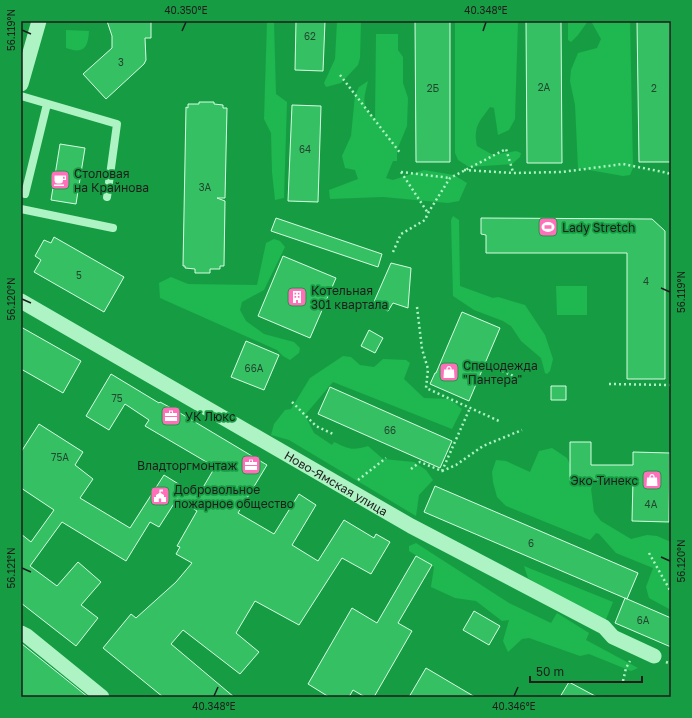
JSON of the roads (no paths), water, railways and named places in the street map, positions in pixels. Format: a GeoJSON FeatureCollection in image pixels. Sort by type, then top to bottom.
{"type":"FeatureCollection","features":[{"type":"Feature","properties":{"kind":"street"},"geometry":{"type":"LineString","coordinates":[[21,84],[39,21]]}},
{"type":"Feature","properties":{"kind":"street","name":"Ново-Ямская улица"},"geometry":{"type":"LineString","coordinates":[[21,300],[411,526],[604,627],[613,637],[654,656]]}},
{"type":"Feature","properties":{"kind":"street"},"geometry":{"type":"LineString","coordinates":[[21,633],[27,636],[102,697]]}},
{"type":"Feature","properties":{"kind":"lane"},"geometry":{"type":"LineString","coordinates":[[21,96],[117,124],[107,197]]}},
{"type":"Feature","properties":{"kind":"lane"},"geometry":{"type":"LineString","coordinates":[[25,194],[47,104]]}},
{"type":"Feature","properties":{"kind":"lane"},"geometry":{"type":"LineString","coordinates":[[21,209],[113,228]]}},
{"type":"Feature","properties":{"kind":"place","name":"Столовая на Крайнова"},"geometry":{"type":"Point","coordinates":[60,180]}},
{"type":"Feature","properties":{"kind":"place","name":"Lady Stretch"},"geometry":{"type":"Point","coordinates":[548,227]}},
{"type":"Feature","properties":{"kind":"place","name":"Котельная 301 квартала"},"geometry":{"type":"Point","coordinates":[297,297]}},
{"type":"Feature","properties":{"kind":"place","name":"Спецодежда \"Пантера\""},"geometry":{"type":"Point","coordinates":[449,372]}},
{"type":"Feature","properties":{"kind":"place","name":"УК Люкс"},"geometry":{"type":"Point","coordinates":[171,416]}},
{"type":"Feature","properties":{"kind":"place","name":"Владторгмонтаж"},"geometry":{"type":"Point","coordinates":[251,465]}},
{"type":"Feature","properties":{"kind":"place","name":"Эко-Тинекс"},"geometry":{"type":"Point","coordinates":[652,480]}},
{"type":"Feature","properties":{"kind":"place","name":"Добровольное пожарное общество"},"geometry":{"type":"Point","coordinates":[160,496]}}]}
